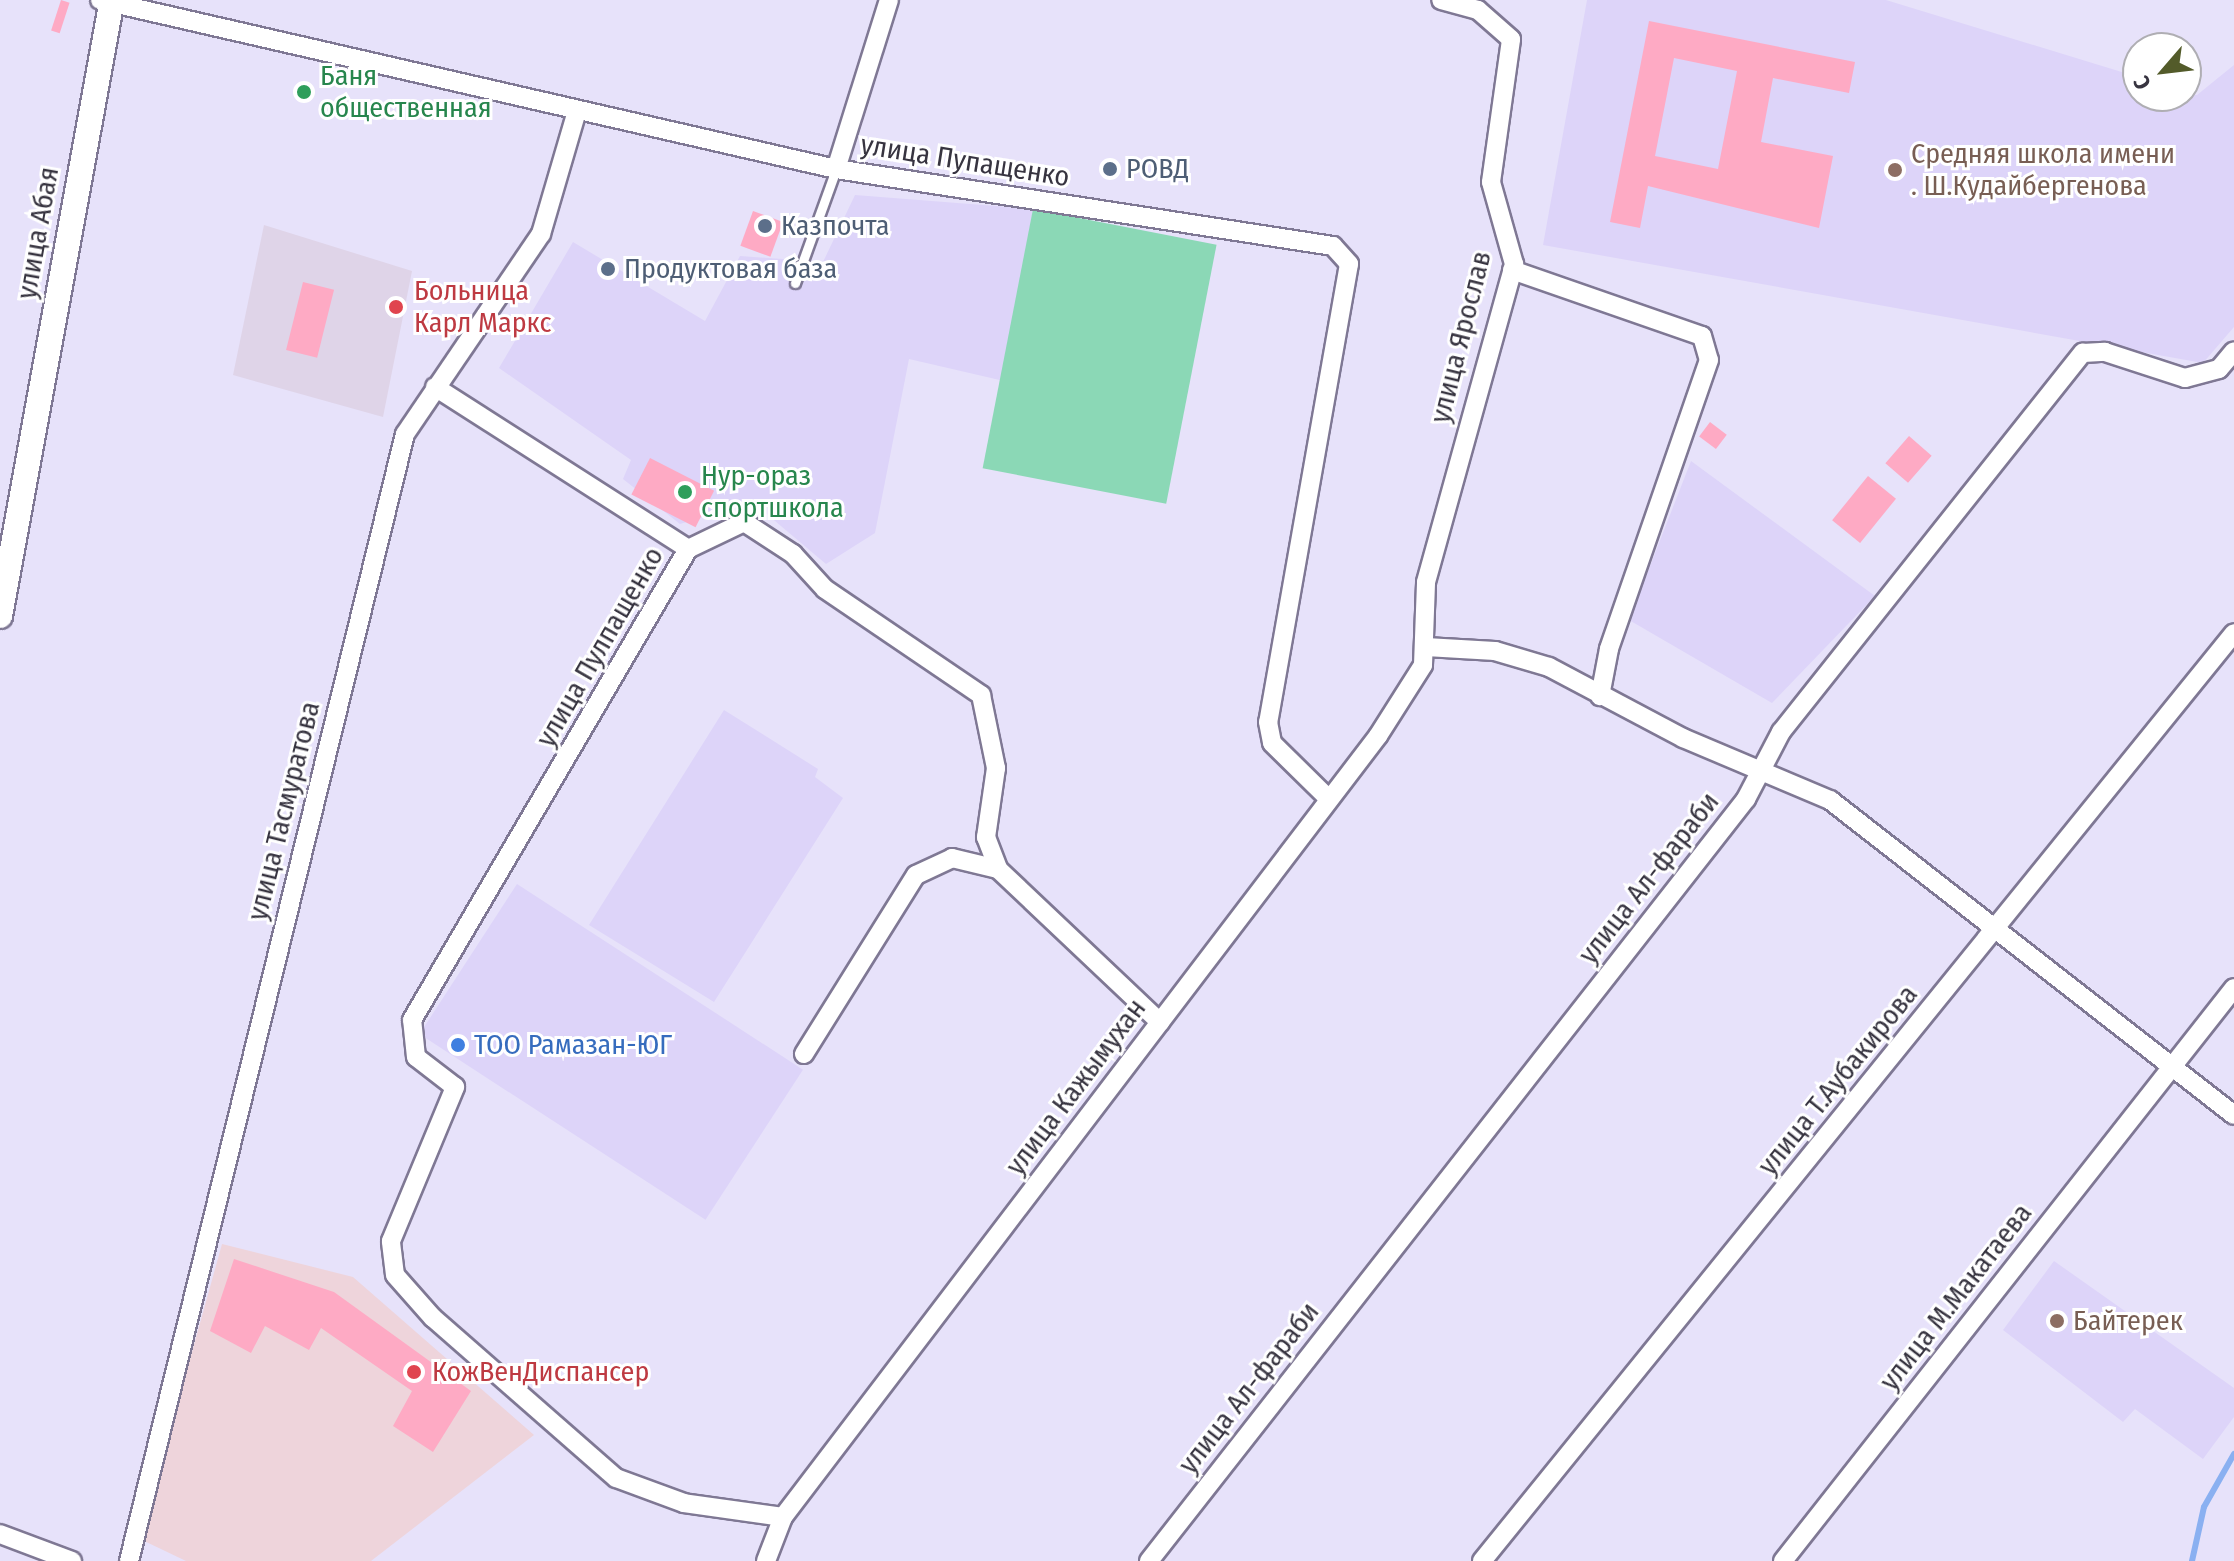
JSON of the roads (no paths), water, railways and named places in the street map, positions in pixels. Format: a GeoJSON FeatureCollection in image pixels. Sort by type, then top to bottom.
{"type":"FeatureCollection","features":[{"type":"Feature","properties":{"kind":"main road","name":"улица Абая"},"geometry":{"type":"LineString","coordinates":[[0,616],[107,1]]}},
{"type":"Feature","properties":{"kind":"street"},"geometry":{"type":"LineString","coordinates":[[836,169],[889,0]]}},
{"type":"Feature","properties":{"kind":"street","name":"улица Ярослав"},"geometry":{"type":"LineString","coordinates":[[1409,688],[1426,647],[1426,582],[1512,270],[1512,237],[1491,182],[1511,39],[1478,10],[1441,0]]}},
{"type":"Feature","properties":{"kind":"street","name":"улица Пупащенко"},"geometry":{"type":"LineString","coordinates":[[107,1],[836,169],[1333,246],[1349,264],[1268,722],[1272,743],[1329,799]]}},
{"type":"Feature","properties":{"kind":"street","name":"улица Тасмуратова"},"geometry":{"type":"LineString","coordinates":[[129,1561],[405,434],[541,234],[577,111]]}},
{"type":"Feature","properties":{"kind":"street"},"geometry":{"type":"LineString","coordinates":[[1512,270],[1702,336],[1709,360],[1609,649],[1600,696]]}},
{"type":"Feature","properties":{"kind":"street","name":"улица Ал-фараби"},"geometry":{"type":"LineString","coordinates":[[1149,1561],[1760,772],[1781,732],[2083,353],[2105,352],[2185,378],[2219,369],[2234,351]]}},
{"type":"Feature","properties":{"kind":"street"},"geometry":{"type":"LineString","coordinates":[[435,387],[688,549]]}},
{"type":"Feature","properties":{"kind":"street","name":"улица Пулпащенко"},"geometry":{"type":"LineString","coordinates":[[783,1517],[684,1503],[616,1478],[395,1275],[391,1241],[455,1087],[416,1057],[412,1020],[688,549],[744,522],[793,554],[825,589],[981,695],[996,768],[986,837],[998,869]]}},
{"type":"Feature","properties":{"kind":"street","name":"улица Т.Аубакирова"},"geometry":{"type":"LineString","coordinates":[[1482,1561],[2234,633]]}},
{"type":"Feature","properties":{"kind":"street"},"geometry":{"type":"LineString","coordinates":[[1426,647],[1495,651],[1549,667],[1600,696],[1760,772],[1830,800],[2234,1115]]}},
{"type":"Feature","properties":{"kind":"street","name":"улица Кажымухан"},"geometry":{"type":"LineString","coordinates":[[766,1561],[783,1517],[1329,799],[1409,688]]}},
{"type":"Feature","properties":{"kind":"street"},"geometry":{"type":"LineString","coordinates":[[804,1054],[916,875],[952,858],[998,869],[1160,1022]]}},
{"type":"Feature","properties":{"kind":"street","name":"улица М.Макатаева"},"geometry":{"type":"LineString","coordinates":[[1783,1561],[2234,988]]}},
{"type":"Feature","properties":{"kind":"street"},"geometry":{"type":"LineString","coordinates":[[0,1534],[72,1561]]}},
{"type":"Feature","properties":{"kind":"lane"},"geometry":{"type":"LineString","coordinates":[[795,283],[836,169]]}},
{"type":"Feature","properties":{"kind":"waterway"},"geometry":{"type":"LineString","coordinates":[[2192,1561],[2204,1507],[2234,1454]]}},
{"type":"Feature","properties":{"kind":"place","name":"Баня общественная"},"geometry":{"type":"Point","coordinates":[304,92]}},
{"type":"Feature","properties":{"kind":"place","name":"РОВД"},"geometry":{"type":"Point","coordinates":[1110,169]}},
{"type":"Feature","properties":{"kind":"place","name":"Средняя школа имени . Ш.Кудайбергенова"},"geometry":{"type":"Point","coordinates":[1895,170]}},
{"type":"Feature","properties":{"kind":"place","name":"Казпочта"},"geometry":{"type":"Point","coordinates":[765,226]}},
{"type":"Feature","properties":{"kind":"place","name":"Продуктовая база"},"geometry":{"type":"Point","coordinates":[608,269]}},
{"type":"Feature","properties":{"kind":"place","name":"Больница Карл Маркс"},"geometry":{"type":"Point","coordinates":[396,307]}},
{"type":"Feature","properties":{"kind":"place","name":"Нур-ораз спортшкола"},"geometry":{"type":"Point","coordinates":[685,492]}},
{"type":"Feature","properties":{"kind":"place","name":"ТОО Рамазан-ЮГ"},"geometry":{"type":"Point","coordinates":[458,1045]}},
{"type":"Feature","properties":{"kind":"place","name":"Байтерек"},"geometry":{"type":"Point","coordinates":[2057,1321]}},
{"type":"Feature","properties":{"kind":"place","name":"КожВенДиспансер"},"geometry":{"type":"Point","coordinates":[414,1372]}}]}
